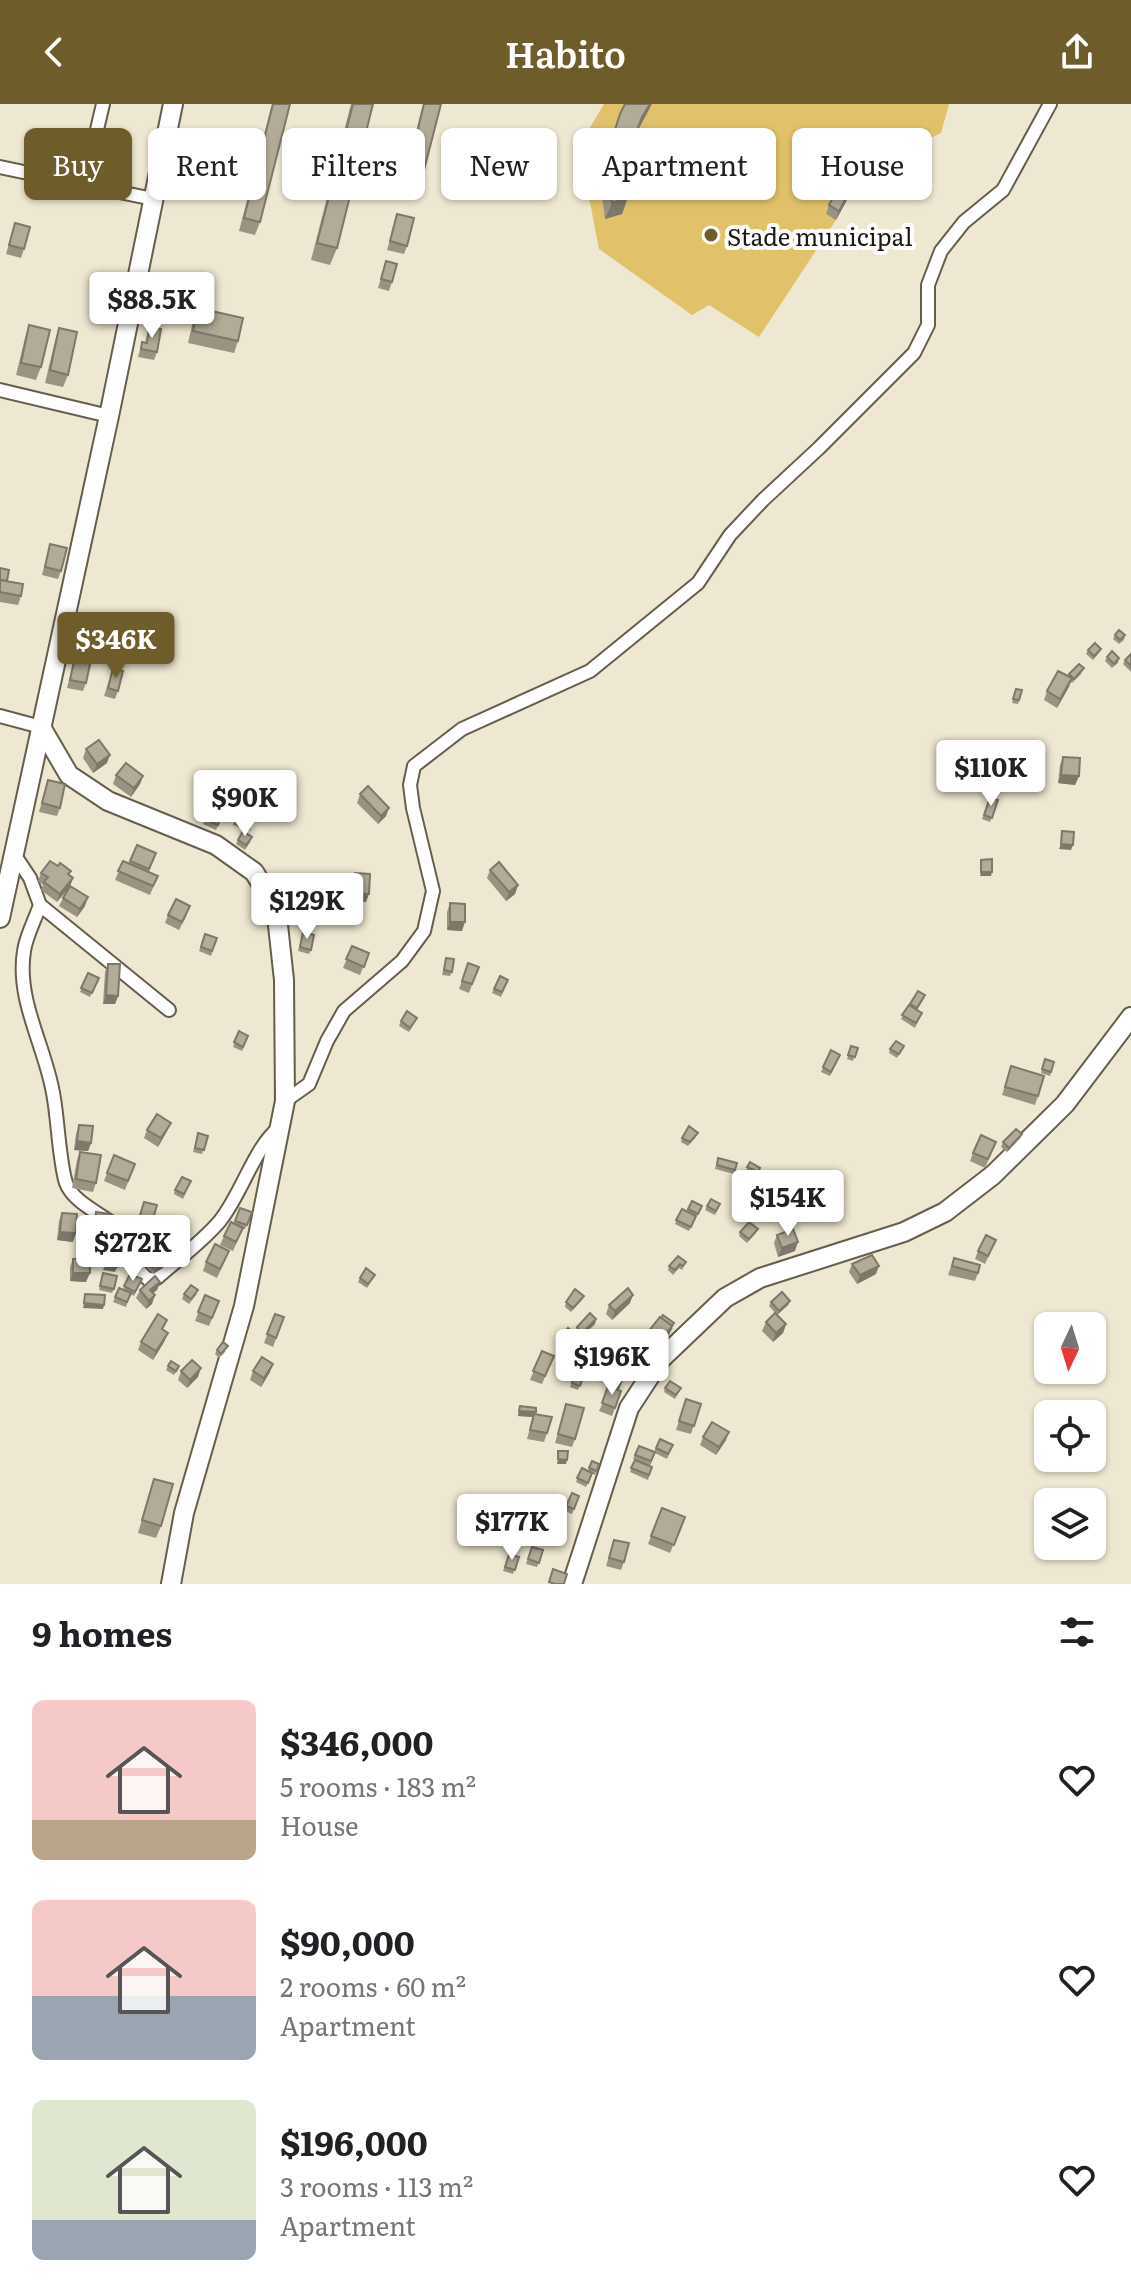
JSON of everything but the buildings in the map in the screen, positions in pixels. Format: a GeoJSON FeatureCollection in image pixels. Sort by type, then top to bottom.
{"type":"FeatureCollection","features":[{"type":"Feature","properties":{"kind":"street"},"geometry":{"type":"LineString","coordinates":[[97,128],[103,104]]}},
{"type":"Feature","properties":{"kind":"street"},"geometry":{"type":"LineString","coordinates":[[168,128],[173,104]]}},
{"type":"Feature","properties":{"kind":"street"},"geometry":{"type":"LineString","coordinates":[[285,1101],[309,1084],[344,1011],[402,961],[424,931],[433,891],[413,808],[410,785],[414,766],[462,729],[590,671],[698,583],[730,535],[914,353],[928,325],[928,285],[941,251],[964,222],[1003,190],[1050,104]]}},
{"type":"Feature","properties":{"kind":"street"},"geometry":{"type":"LineString","coordinates":[[0,167],[24,172]]}},
{"type":"Feature","properties":{"kind":"street"},"geometry":{"type":"LineString","coordinates":[[0,918],[153,200]]}},
{"type":"Feature","properties":{"kind":"street"},"geometry":{"type":"LineString","coordinates":[[0,390],[109,416]]}},
{"type":"Feature","properties":{"kind":"street"},"geometry":{"type":"LineString","coordinates":[[0,716],[41,727],[69,775],[108,801],[216,845],[254,872],[276,907],[284,980],[285,1101],[244,1306],[184,1513],[171,1584]]}},
{"type":"Feature","properties":{"kind":"street"},"geometry":{"type":"LineString","coordinates":[[14,854],[30,878],[40,905],[169,1010]]}},
{"type":"Feature","properties":{"kind":"street"},"geometry":{"type":"LineString","coordinates":[[40,905],[24,950],[23,988],[53,1089],[67,1184],[77,1199],[119,1227],[132,1242],[133,1262],[138,1272],[149,1280],[157,1278],[219,1222],[250,1173],[268,1136],[281,1126]]}},
{"type":"Feature","properties":{"kind":"street"},"geometry":{"type":"LineString","coordinates":[[572,1584],[629,1408],[661,1359],[725,1298],[760,1278],[904,1232],[945,1212],[993,1175],[1065,1104],[1131,1017]]}},
{"type":"Feature","properties":{"kind":"shaded area","name":"Stade municipal"},"geometry":{"type":"Polygon","coordinates":[[[604,104],[949,104],[941,133],[932,138],[932,128],[792,128],[792,200],[847,200],[759,337],[709,305],[692,315],[599,249],[589,200],[776,200],[776,128],[590,128],[604,104]]]}},
{"type":"Feature","properties":{"kind":"place","name":"Stade municipal"},"geometry":{"type":"Point","coordinates":[711,235]}}]}
